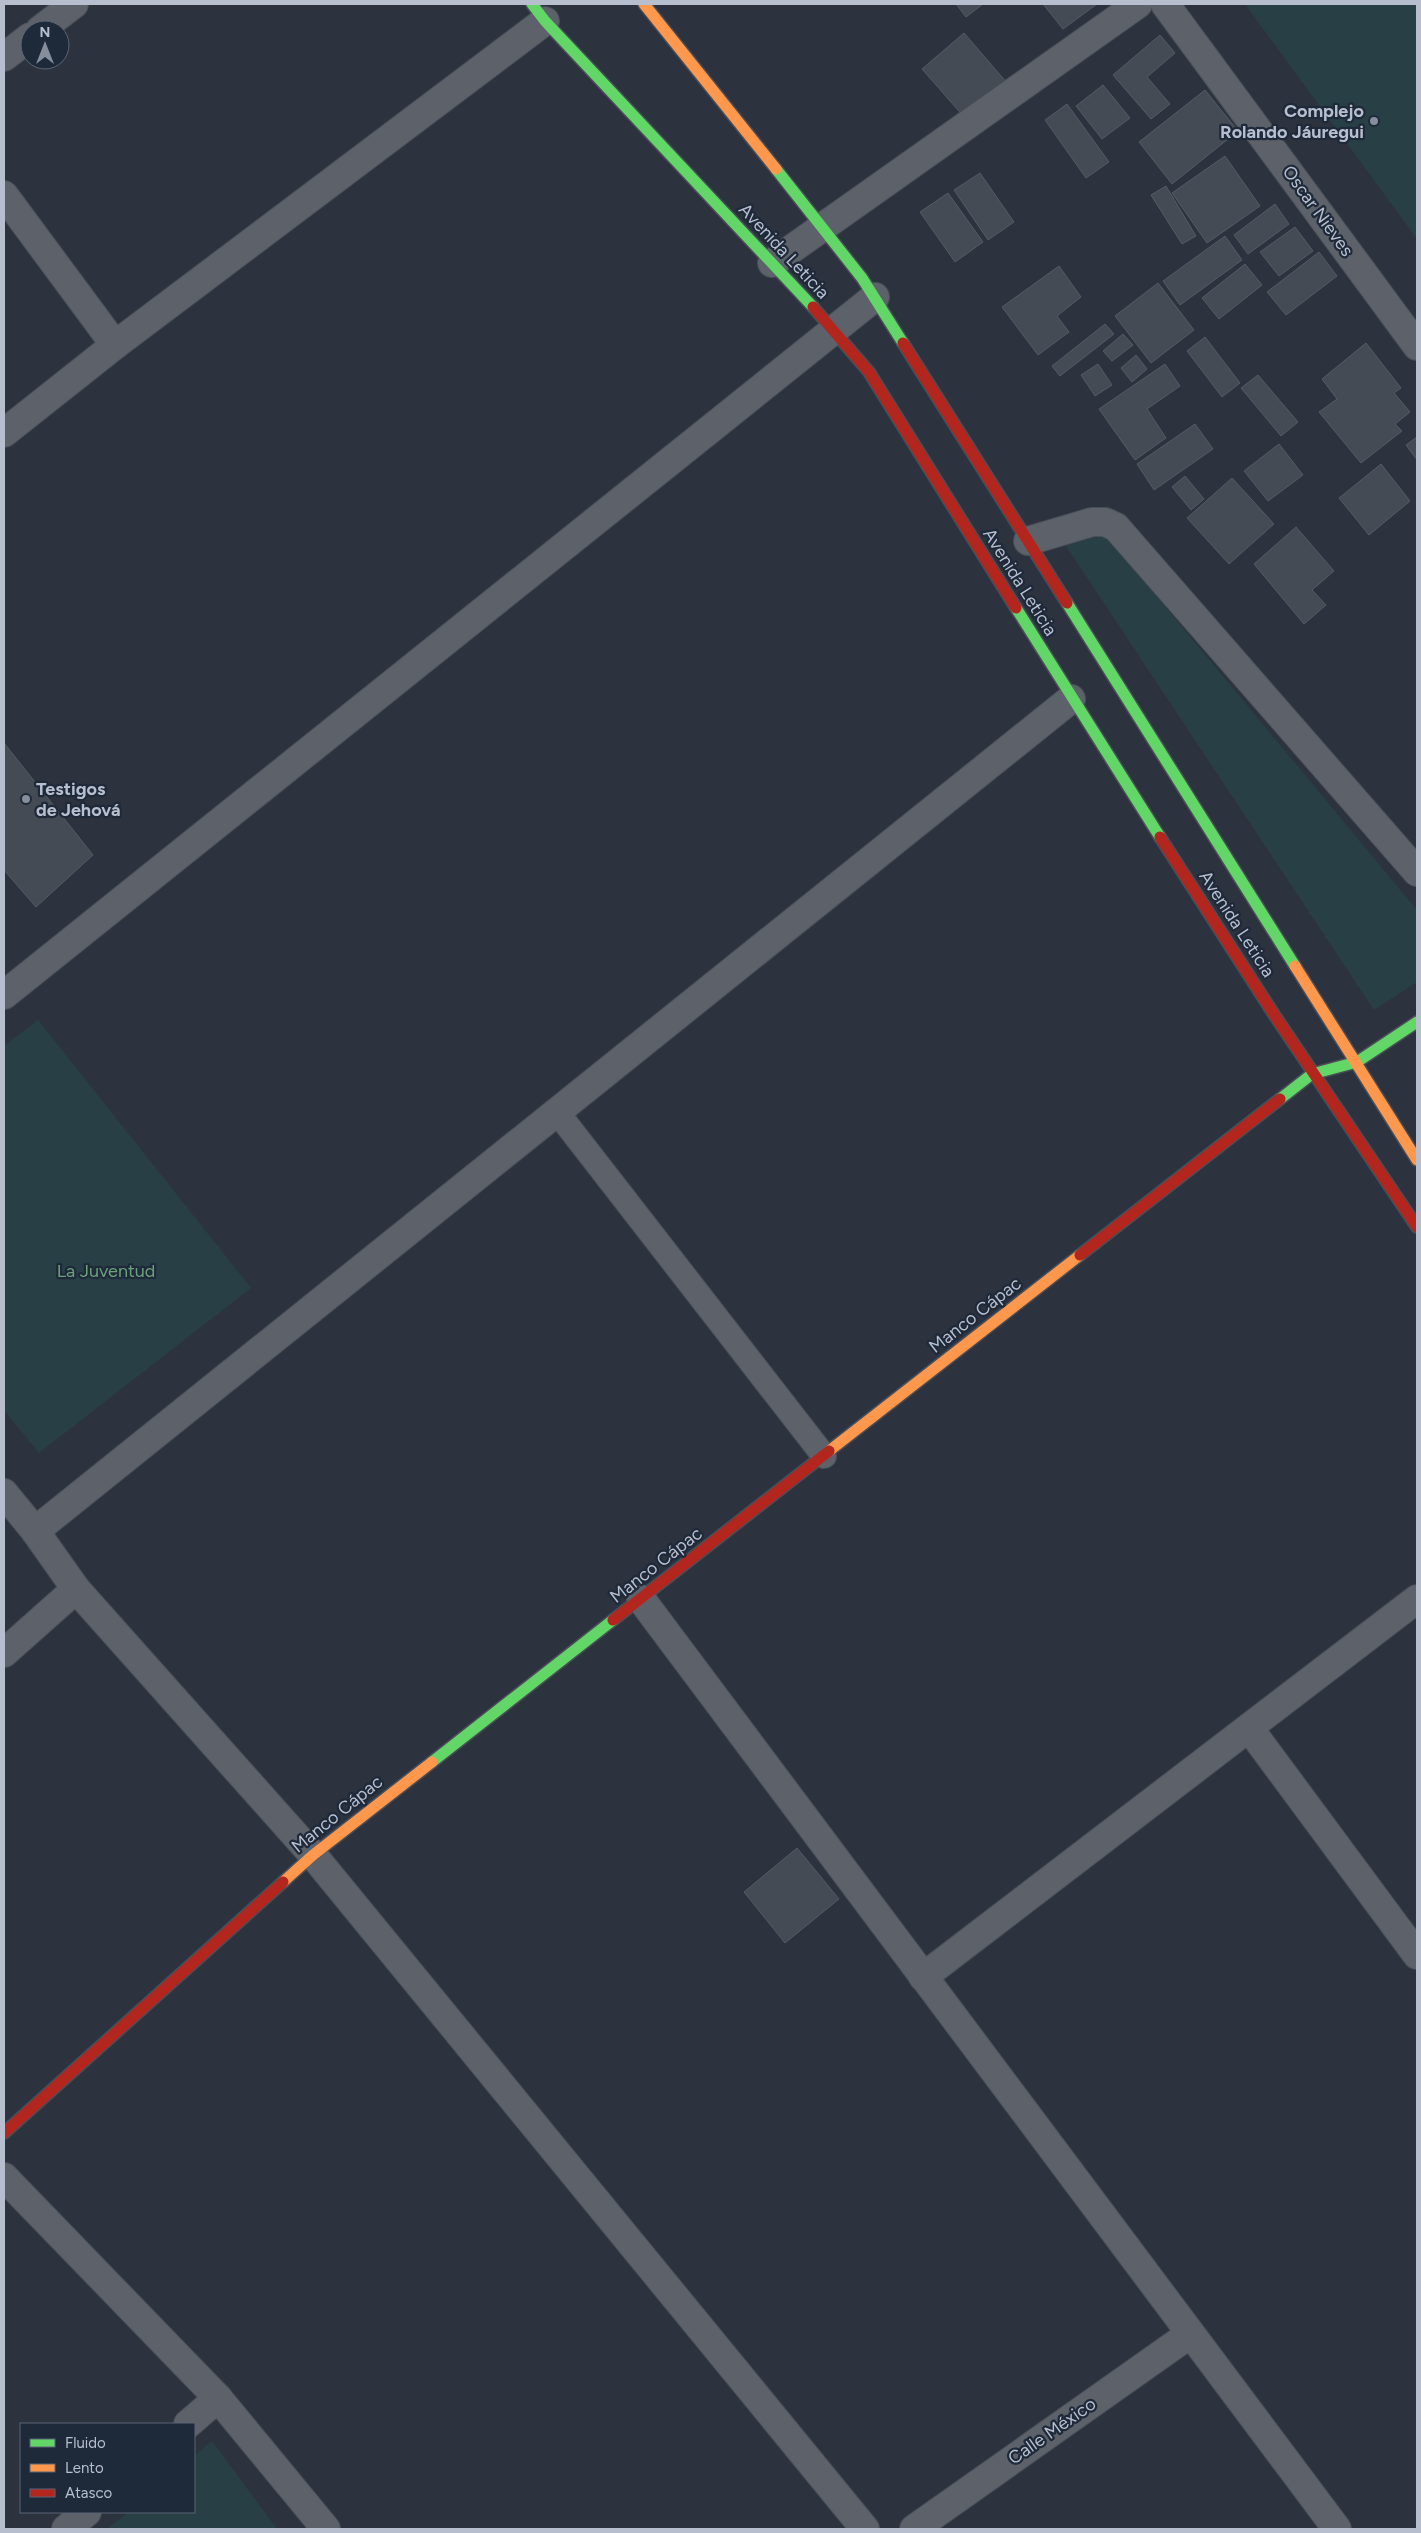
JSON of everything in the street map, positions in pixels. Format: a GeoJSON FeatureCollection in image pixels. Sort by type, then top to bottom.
{"type":"FeatureCollection","features":[{"type":"Feature","properties":{"kind":"street"},"geometry":{"type":"LineString","coordinates":[[53,20],[74,4]]}},
{"type":"Feature","properties":{"kind":"street","name":"Avenida Leticia"},"geometry":{"type":"LineString","coordinates":[[644,4],[823,227],[875,297],[1417,1160]]}},
{"type":"Feature","properties":{"kind":"street"},"geometry":{"type":"LineString","coordinates":[[772,263],[1138,4]]}},
{"type":"Feature","properties":{"kind":"street","name":"Oscar Nieves"},"geometry":{"type":"LineString","coordinates":[[1165,4],[1417,346]]}},
{"type":"Feature","properties":{"kind":"street"},"geometry":{"type":"LineString","coordinates":[[4,433],[538,12]]}},
{"type":"Feature","properties":{"kind":"street","name":"Avenida Leticia"},"geometry":{"type":"LineString","coordinates":[[538,12],[834,330],[869,372],[1071,699],[1312,1074],[1417,1227]]}},
{"type":"Feature","properties":{"kind":"street"},"geometry":{"type":"LineString","coordinates":[[4,58],[20,45]]}},
{"type":"Feature","properties":{"kind":"street"},"geometry":{"type":"LineString","coordinates":[[4,196],[115,345]]}},
{"type":"Feature","properties":{"kind":"street"},"geometry":{"type":"LineString","coordinates":[[4,995],[875,297]]}},
{"type":"Feature","properties":{"kind":"street"},"geometry":{"type":"LineString","coordinates":[[1028,541],[1092,522],[1105,522],[1116,527],[1417,872]]}},
{"type":"Feature","properties":{"kind":"street"},"geometry":{"type":"LineString","coordinates":[[36,1531],[1071,699]]}},
{"type":"Feature","properties":{"kind":"street","name":"Manco Cápac"},"geometry":{"type":"LineString","coordinates":[[4,2133],[313,1854],[1312,1074],[1357,1062],[1417,1022]]}},
{"type":"Feature","properties":{"kind":"street"},"geometry":{"type":"LineString","coordinates":[[4,1493],[36,1531],[76,1589],[313,1854],[865,2529]]}},
{"type":"Feature","properties":{"kind":"street"},"geometry":{"type":"LineString","coordinates":[[4,1653],[76,1589]]}},
{"type":"Feature","properties":{"kind":"street"},"geometry":{"type":"LineString","coordinates":[[641,1599],[1337,2529]]}},
{"type":"Feature","properties":{"kind":"street"},"geometry":{"type":"LineString","coordinates":[[923,1977],[1417,1599]]}},
{"type":"Feature","properties":{"kind":"street"},"geometry":{"type":"LineString","coordinates":[[1249,1728],[1417,1955]]}},
{"type":"Feature","properties":{"kind":"street"},"geometry":{"type":"LineString","coordinates":[[4,2178],[218,2398],[326,2529]]}},
{"type":"Feature","properties":{"kind":"street","name":"Calle México"},"geometry":{"type":"LineString","coordinates":[[914,2529],[1190,2334]]}},
{"type":"Feature","properties":{"kind":"street"},"geometry":{"type":"LineString","coordinates":[[189,2423],[218,2398]]}},
{"type":"Feature","properties":{"kind":"street"},"geometry":{"type":"LineString","coordinates":[[66,2529],[86,2513]]}},
{"type":"Feature","properties":{"kind":"lane"},"geometry":{"type":"LineString","coordinates":[[557,1112],[824,1456]]}},
{"type":"Feature","properties":{"kind":"green space","name":"Complejo Rolando Jáuregui"},"geometry":{"type":"Polygon","coordinates":[[[1245,4],[1417,4],[1417,239],[1245,4]]]}},
{"type":"Feature","properties":{"kind":"green space"},"geometry":{"type":"Polygon","coordinates":[[[1104,533],[1417,910],[1417,982],[1374,1010],[1066,546],[1104,533]]]}},
{"type":"Feature","properties":{"kind":"green space","name":"La Juventud"},"geometry":{"type":"Polygon","coordinates":[[[38,1020],[251,1288],[39,1453],[4,1410],[4,1046],[38,1020]]]}},
{"type":"Feature","properties":{"kind":"green space"},"geometry":{"type":"Polygon","coordinates":[[[212,2441],[277,2529],[107,2529],[127,2513],[195,2513],[195,2455],[212,2441]]]}},
{"type":"Feature","properties":{"kind":"building"},"geometry":{"type":"Polygon","coordinates":[[[956,4],[983,4],[966,17],[956,4]]]}},
{"type":"Feature","properties":{"kind":"building"},"geometry":{"type":"Polygon","coordinates":[[[1043,4],[1097,4],[1063,29],[1043,4]]]}},
{"type":"Feature","properties":{"kind":"building"},"geometry":{"type":"Polygon","coordinates":[[[964,33],[1007,83],[965,118],[922,69],[964,33]]]}},
{"type":"Feature","properties":{"kind":"building"},"geometry":{"type":"Polygon","coordinates":[[[1160,35],[1175,53],[1147,77],[1170,104],[1151,119],[1113,75],[1160,35]]]}},
{"type":"Feature","properties":{"kind":"building"},"geometry":{"type":"Polygon","coordinates":[[[1103,85],[1130,118],[1102,139],[1076,106],[1103,85]]]}},
{"type":"Feature","properties":{"kind":"building"},"geometry":{"type":"Polygon","coordinates":[[[1205,90],[1238,131],[1172,184],[1139,142],[1205,90]]]}},
{"type":"Feature","properties":{"kind":"building"},"geometry":{"type":"Polygon","coordinates":[[[1067,104],[1109,162],[1086,178],[1045,120],[1067,104]]]}},
{"type":"Feature","properties":{"kind":"building"},"geometry":{"type":"Polygon","coordinates":[[[1225,156],[1260,206],[1207,243],[1172,193],[1225,156]]]}},
{"type":"Feature","properties":{"kind":"building"},"geometry":{"type":"Polygon","coordinates":[[[980,173],[1014,222],[988,240],[954,190],[980,173]]]}},
{"type":"Feature","properties":{"kind":"building"},"geometry":{"type":"Polygon","coordinates":[[[1166,186],[1196,236],[1182,244],[1151,195],[1166,186]]]}},
{"type":"Feature","properties":{"kind":"building"},"geometry":{"type":"Polygon","coordinates":[[[948,193],[983,242],[955,262],[920,212],[948,193]]]}},
{"type":"Feature","properties":{"kind":"building"},"geometry":{"type":"Polygon","coordinates":[[[1275,204],[1289,224],[1248,254],[1234,235],[1275,204]]]}},
{"type":"Feature","properties":{"kind":"building"},"geometry":{"type":"Polygon","coordinates":[[[1295,227],[1313,251],[1279,276],[1260,252],[1295,227]]]}},
{"type":"Feature","properties":{"kind":"building"},"geometry":{"type":"Polygon","coordinates":[[[1225,236],[1242,260],[1180,305],[1163,281],[1225,236]]]}},
{"type":"Feature","properties":{"kind":"building"},"geometry":{"type":"Polygon","coordinates":[[[1319,252],[1337,276],[1286,315],[1267,292],[1319,252]]]}},
{"type":"Feature","properties":{"kind":"building"},"geometry":{"type":"Polygon","coordinates":[[[1245,264],[1262,285],[1219,319],[1202,298],[1245,264]]]}},
{"type":"Feature","properties":{"kind":"building"},"geometry":{"type":"Polygon","coordinates":[[[1059,266],[1081,297],[1057,316],[1069,332],[1038,355],[1002,307],[1059,266]]]}},
{"type":"Feature","properties":{"kind":"building"},"geometry":{"type":"Polygon","coordinates":[[[1158,283],[1194,330],[1151,363],[1115,316],[1158,283]]]}},
{"type":"Feature","properties":{"kind":"building"},"geometry":{"type":"Polygon","coordinates":[[[1105,324],[1114,334],[1060,376],[1052,366],[1105,324]]]}},
{"type":"Feature","properties":{"kind":"building"},"geometry":{"type":"Polygon","coordinates":[[[1123,334],[1133,345],[1112,361],[1103,351],[1123,334]]]}},
{"type":"Feature","properties":{"kind":"building"},"geometry":{"type":"Polygon","coordinates":[[[1205,337],[1240,383],[1222,397],[1187,351],[1205,337]]]}},
{"type":"Feature","properties":{"kind":"building"},"geometry":{"type":"Polygon","coordinates":[[[1366,343],[1401,388],[1394,393],[1410,412],[1395,424],[1402,431],[1361,463],[1319,412],[1337,399],[1322,379],[1366,343]]]}},
{"type":"Feature","properties":{"kind":"building"},"geometry":{"type":"Polygon","coordinates":[[[1136,355],[1147,369],[1132,382],[1121,368],[1136,355]]]}},
{"type":"Feature","properties":{"kind":"building"},"geometry":{"type":"Polygon","coordinates":[[[1098,364],[1112,385],[1095,396],[1081,375],[1098,364]]]}},
{"type":"Feature","properties":{"kind":"building"},"geometry":{"type":"Polygon","coordinates":[[[1165,364],[1180,386],[1147,409],[1166,438],[1135,460],[1099,409],[1165,364]]]}},
{"type":"Feature","properties":{"kind":"building"},"geometry":{"type":"Polygon","coordinates":[[[1258,375],[1298,422],[1281,436],[1241,388],[1258,375]]]}},
{"type":"Feature","properties":{"kind":"building"},"geometry":{"type":"Polygon","coordinates":[[[1195,424],[1213,449],[1154,490],[1137,464],[1195,424]]]}},
{"type":"Feature","properties":{"kind":"building"},"geometry":{"type":"Polygon","coordinates":[[[1417,437],[1417,460],[1406,445],[1417,437]]]}},
{"type":"Feature","properties":{"kind":"building"},"geometry":{"type":"Polygon","coordinates":[[[1279,444],[1303,475],[1268,501],[1244,471],[1279,444]]]}},
{"type":"Feature","properties":{"kind":"building"},"geometry":{"type":"Polygon","coordinates":[[[1381,464],[1410,501],[1369,535],[1339,498],[1381,464]]]}},
{"type":"Feature","properties":{"kind":"building"},"geometry":{"type":"Polygon","coordinates":[[[1185,476],[1204,499],[1191,510],[1172,487],[1185,476]]]}},
{"type":"Feature","properties":{"kind":"building"},"geometry":{"type":"Polygon","coordinates":[[[1232,478],[1274,524],[1229,564],[1187,518],[1232,478]]]}},
{"type":"Feature","properties":{"kind":"building"},"geometry":{"type":"Polygon","coordinates":[[[1296,527],[1334,571],[1312,590],[1326,605],[1304,624],[1254,564],[1296,527]]]}},
{"type":"Feature","properties":{"kind":"building","name":"Testigos de Jehová"},"geometry":{"type":"Polygon","coordinates":[[[4,743],[93,855],[36,907],[4,870],[4,743]]]}},
{"type":"Feature","properties":{"kind":"building"},"geometry":{"type":"Polygon","coordinates":[[[797,1848],[839,1899],[785,1943],[744,1892],[797,1848]]]}},
{"type":"Feature","properties":{"kind":"traffic: fast"},"geometry":{"type":"LineString","coordinates":[[532,4],[545,21],[813,307]]}},
{"type":"Feature","properties":{"kind":"traffic: fast"},"geometry":{"type":"LineString","coordinates":[[776,169],[862,278],[903,343]]}},
{"type":"Feature","properties":{"kind":"traffic: fast"},"geometry":{"type":"LineString","coordinates":[[1067,603],[1295,966]]}},
{"type":"Feature","properties":{"kind":"traffic: fast"},"geometry":{"type":"LineString","coordinates":[[1016,608],[1160,837]]}},
{"type":"Feature","properties":{"kind":"traffic: fast"},"geometry":{"type":"LineString","coordinates":[[1280,1099],[1312,1074],[1357,1062],[1417,1022]]}},
{"type":"Feature","properties":{"kind":"traffic: fast"},"geometry":{"type":"LineString","coordinates":[[432,1762],[613,1620]]}},
{"type":"Feature","properties":{"kind":"traffic: slow"},"geometry":{"type":"LineString","coordinates":[[644,4],[776,169]]}},
{"type":"Feature","properties":{"kind":"traffic: slow"},"geometry":{"type":"LineString","coordinates":[[1295,966],[1417,1160]]}},
{"type":"Feature","properties":{"kind":"traffic: slow"},"geometry":{"type":"LineString","coordinates":[[829,1451],[1080,1255]]}},
{"type":"Feature","properties":{"kind":"traffic: slow"},"geometry":{"type":"LineString","coordinates":[[283,1882],[313,1855],[432,1762]]}},
{"type":"Feature","properties":{"kind":"traffic: jam"},"geometry":{"type":"LineString","coordinates":[[813,307],[869,372],[1016,608]]}},
{"type":"Feature","properties":{"kind":"traffic: jam"},"geometry":{"type":"LineString","coordinates":[[903,343],[1067,603]]}},
{"type":"Feature","properties":{"kind":"traffic: jam"},"geometry":{"type":"LineString","coordinates":[[1160,837],[1275,1016],[1417,1227]]}},
{"type":"Feature","properties":{"kind":"traffic: jam"},"geometry":{"type":"LineString","coordinates":[[1080,1255],[1280,1099]]}},
{"type":"Feature","properties":{"kind":"traffic: jam"},"geometry":{"type":"LineString","coordinates":[[613,1620],[829,1451]]}},
{"type":"Feature","properties":{"kind":"traffic: jam"},"geometry":{"type":"LineString","coordinates":[[4,2133],[283,1882]]}},
{"type":"Feature","properties":{"kind":"place","name":"Complejo Rolando Jáuregui"},"geometry":{"type":"Point","coordinates":[1374,121]}},
{"type":"Feature","properties":{"kind":"place","name":"Testigos de Jehová"},"geometry":{"type":"Point","coordinates":[26,799]}}]}
